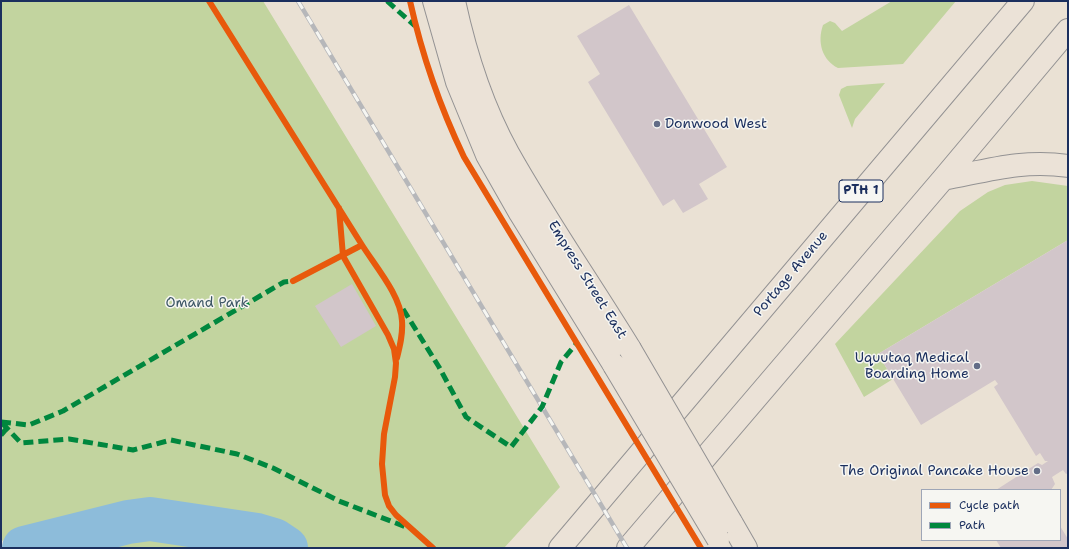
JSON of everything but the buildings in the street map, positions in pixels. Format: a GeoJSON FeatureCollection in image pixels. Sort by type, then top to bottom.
{"type":"FeatureCollection","features":[{"type":"Feature","properties":{"kind":"main road","name":"Empress Street East"},"geometry":{"type":"LineString","coordinates":[[434,1],[457,82],[487,155],[520,213],[614,365],[724,536],[746,548]]}},
{"type":"Feature","properties":{"kind":"main road","name":"Empress Street East"},"geometry":{"type":"LineString","coordinates":[[454,1],[460,28],[489,114],[508,152],[630,349],[724,536]]}},
{"type":"Feature","properties":{"kind":"main road","name":"Portage Avenue"},"geometry":{"type":"LineString","coordinates":[[560,548],[1023,1]]}},
{"type":"Feature","properties":{"kind":"main road"},"geometry":{"type":"LineString","coordinates":[[628,548],[1068,30]]}},
{"type":"Feature","properties":{"kind":"main road"},"geometry":{"type":"LineString","coordinates":[[943,179],[1021,164],[1047,163],[1068,166]]}},
{"type":"Feature","properties":{"kind":"green space","name":"Omand Park"},"geometry":{"type":"Polygon","coordinates":[[[1,1],[263,1],[560,487],[504,548],[298,548],[271,527],[238,517],[204,513],[152,502],[117,509],[46,534],[25,535],[1,541],[1,1]]]}},
{"type":"Feature","properties":{"kind":"green space"},"geometry":{"type":"Polygon","coordinates":[[[892,1],[956,1],[903,64],[838,68],[828,60],[822,50],[821,44],[821,31],[823,25],[830,21],[835,23],[842,31],[892,1]]]}},
{"type":"Feature","properties":{"kind":"green space"},"geometry":{"type":"Polygon","coordinates":[[[885,83],[855,119],[852,128],[839,95],[841,89],[847,86],[885,83]]]}},
{"type":"Feature","properties":{"kind":"green space"},"geometry":{"type":"Polygon","coordinates":[[[1032,181],[1068,186],[1068,240],[878,354],[893,379],[864,397],[835,344],[960,211],[988,192],[1005,185],[1032,181]]]}},
{"type":"Feature","properties":{"kind":"green space"},"geometry":{"type":"Polygon","coordinates":[[[114,536],[172,536],[258,548],[68,548],[114,536]]]}},
{"type":"Feature","properties":{"kind":"waterway"},"geometry":{"type":"LineString","coordinates":[[24,548],[128,522],[150,519],[257,535],[274,540],[286,548]]}},
{"type":"Feature","properties":{"kind":"railway"},"geometry":{"type":"LineString","coordinates":[[298,1],[627,548]]}},
{"type":"Feature","properties":{"kind":"marked path"},"geometry":{"type":"LineString","coordinates":[[387,1],[415,26]]}},
{"type":"Feature","properties":{"kind":"marked path"},"geometry":{"type":"LineString","coordinates":[[1,422],[29,425],[63,411],[284,282],[293,281]]}},
{"type":"Feature","properties":{"kind":"marked path"},"geometry":{"type":"LineString","coordinates":[[403,309],[439,367],[466,417],[511,447],[542,407],[561,362],[577,343]]}},
{"type":"Feature","properties":{"kind":"marked path"},"geometry":{"type":"LineString","coordinates":[[2,423],[21,443],[69,439],[133,450],[171,440],[237,454],[273,468],[339,501],[406,527]]}},
{"type":"Feature","properties":{"kind":"marked path"},"geometry":{"type":"LineString","coordinates":[[1,435],[7,428]]}},
{"type":"Feature","properties":{"kind":"cycle path"},"geometry":{"type":"LineString","coordinates":[[209,1],[362,245],[293,281]]}},
{"type":"Feature","properties":{"kind":"cycle path"},"geometry":{"type":"LineString","coordinates":[[410,1],[432,80],[464,157],[701,548]]}},
{"type":"Feature","properties":{"kind":"cycle path"},"geometry":{"type":"LineString","coordinates":[[339,208],[343,256],[388,335],[394,349],[396,363],[395,377],[384,434],[382,464],[385,495],[389,506],[396,515],[433,548]]}},
{"type":"Feature","properties":{"kind":"cycle path"},"geometry":{"type":"LineString","coordinates":[[362,245],[393,292],[401,311],[402,331],[397,358]]}},
{"type":"Feature","properties":{"kind":"place","name":"Donwood West"},"geometry":{"type":"Point","coordinates":[657,124]}},
{"type":"Feature","properties":{"kind":"place","name":"Uquutaq Medical Boarding Home"},"geometry":{"type":"Point","coordinates":[977,366]}},
{"type":"Feature","properties":{"kind":"place","name":"The Original Pancake House"},"geometry":{"type":"Point","coordinates":[1037,471]}}]}
